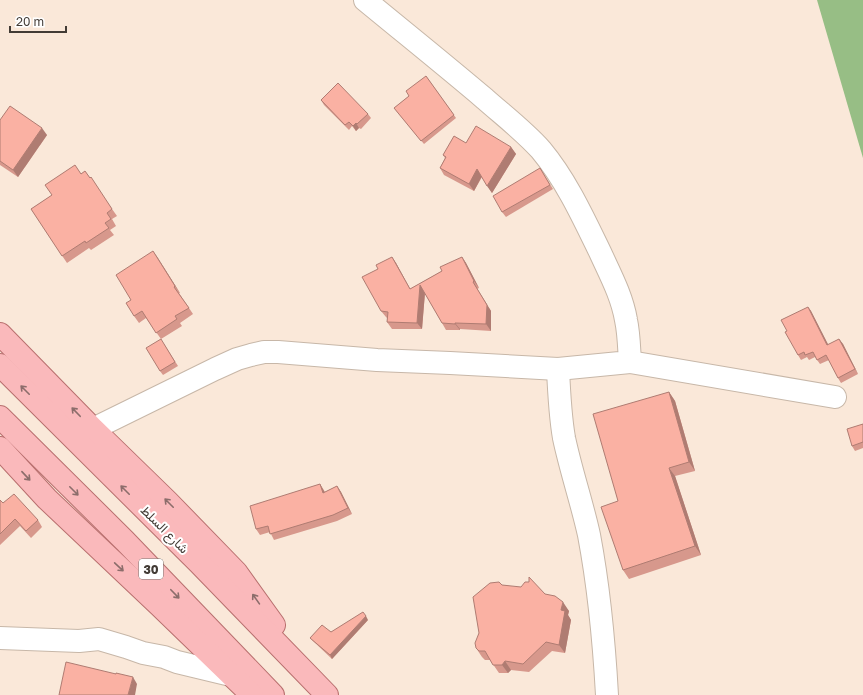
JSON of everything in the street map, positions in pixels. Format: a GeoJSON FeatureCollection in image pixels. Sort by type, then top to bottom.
{"type":"FeatureCollection","features":[{"type":"Feature","properties":{"kind":"main road"},"geometry":{"type":"LineString","coordinates":[[0,334],[236,572],[271,620],[300,667]]}},
{"type":"Feature","properties":{"kind":"main road","name":"شارع السلط"},"geometry":{"type":"LineString","coordinates":[[0,365],[199,563],[327,695]]}},
{"type":"Feature","properties":{"kind":"main road","name":"30"},"geometry":{"type":"LineString","coordinates":[[0,417],[125,541],[273,695]]}},
{"type":"Feature","properties":{"kind":"main road"},"geometry":{"type":"LineString","coordinates":[[0,448],[47,499],[252,695]]}},
{"type":"Feature","properties":{"kind":"street"},"geometry":{"type":"LineString","coordinates":[[365,0],[462,79],[508,119],[540,150],[559,173],[592,235],[619,296],[626,320],[630,362]]}},
{"type":"Feature","properties":{"kind":"street"},"geometry":{"type":"LineString","coordinates":[[93,429],[237,359],[264,352],[377,360],[558,369],[630,362],[835,397]]}},
{"type":"Feature","properties":{"kind":"street"},"geometry":{"type":"LineString","coordinates":[[558,369],[559,399],[564,438],[588,535],[598,588],[604,636],[607,695]]}},
{"type":"Feature","properties":{"kind":"street"},"geometry":{"type":"LineString","coordinates":[[0,638],[79,641],[98,639],[143,653],[164,657],[177,662],[231,675]]}},
{"type":"Feature","properties":{"kind":"green space"},"geometry":{"type":"Polygon","coordinates":[[[817,0],[863,0],[863,158],[817,0]]]}},
{"type":"Feature","properties":{"kind":"building"},"geometry":{"type":"Polygon","coordinates":[[[426,76],[454,115],[421,141],[394,108],[409,96],[406,91],[426,76]]]}},
{"type":"Feature","properties":{"kind":"building"},"geometry":{"type":"Polygon","coordinates":[[[338,83],[368,114],[353,126],[349,122],[345,125],[321,100],[338,83]]]}},
{"type":"Feature","properties":{"kind":"building"},"geometry":{"type":"Polygon","coordinates":[[[10,106],[42,128],[13,170],[0,161],[0,120],[10,106]]]}},
{"type":"Feature","properties":{"kind":"building"},"geometry":{"type":"Polygon","coordinates":[[[476,126],[511,147],[487,186],[477,169],[469,184],[440,168],[446,157],[443,155],[454,136],[466,143],[476,126]]]}},
{"type":"Feature","properties":{"kind":"building"},"geometry":{"type":"Polygon","coordinates":[[[75,165],[81,174],[85,171],[90,178],[91,177],[112,209],[107,213],[111,219],[105,223],[109,228],[62,256],[31,209],[52,195],[45,185],[75,165]]]}},
{"type":"Feature","properties":{"kind":"building"},"geometry":{"type":"Polygon","coordinates":[[[540,168],[550,185],[502,212],[493,196],[540,168]]]}},
{"type":"Feature","properties":{"kind":"building"},"geometry":{"type":"Polygon","coordinates":[[[153,251],[175,286],[174,287],[189,308],[175,316],[177,319],[156,333],[142,311],[134,316],[126,303],[131,300],[116,275],[153,251]]]}},
{"type":"Feature","properties":{"kind":"building"},"geometry":{"type":"Polygon","coordinates":[[[392,257],[410,289],[442,271],[440,267],[462,257],[474,281],[473,282],[487,305],[486,324],[442,323],[420,285],[417,323],[387,322],[388,312],[381,311],[362,277],[378,269],[376,265],[392,257]]]}},
{"type":"Feature","properties":{"kind":"building"},"geometry":{"type":"Polygon","coordinates":[[[808,307],[827,345],[839,339],[855,369],[838,378],[826,355],[817,360],[813,352],[805,355],[804,352],[798,355],[785,332],[787,331],[781,320],[808,307]]]}},
{"type":"Feature","properties":{"kind":"building"},"geometry":{"type":"Polygon","coordinates":[[[161,339],[175,362],[160,371],[146,348],[161,339]]]}},
{"type":"Feature","properties":{"kind":"building"},"geometry":{"type":"Polygon","coordinates":[[[669,392],[689,462],[669,468],[695,546],[623,570],[601,507],[618,501],[593,414],[669,392]]]}},
{"type":"Feature","properties":{"kind":"building"},"geometry":{"type":"Polygon","coordinates":[[[863,424],[863,442],[852,446],[847,429],[863,424]]]}},
{"type":"Feature","properties":{"kind":"building"},"geometry":{"type":"Polygon","coordinates":[[[320,484],[323,493],[337,486],[348,508],[333,515],[270,534],[268,526],[256,529],[250,506],[320,484]]]}},
{"type":"Feature","properties":{"kind":"building"},"geometry":{"type":"Polygon","coordinates":[[[14,494],[38,520],[26,531],[15,519],[0,534],[0,500],[3,503],[14,494]]]}},
{"type":"Feature","properties":{"kind":"building"},"geometry":{"type":"Polygon","coordinates":[[[529,577],[545,594],[555,596],[563,602],[561,610],[565,611],[559,645],[546,642],[523,664],[505,661],[502,665],[493,665],[485,651],[479,651],[476,648],[475,643],[479,633],[473,597],[490,583],[499,582],[502,585],[521,587],[525,582],[529,582],[529,577]]]}},
{"type":"Feature","properties":{"kind":"building"},"geometry":{"type":"Polygon","coordinates":[[[363,612],[366,616],[330,655],[310,638],[322,625],[331,632],[363,612]]]}},
{"type":"Feature","properties":{"kind":"building"},"geometry":{"type":"Polygon","coordinates":[[[66,662],[133,677],[128,695],[59,695],[66,662]]]}}]}
